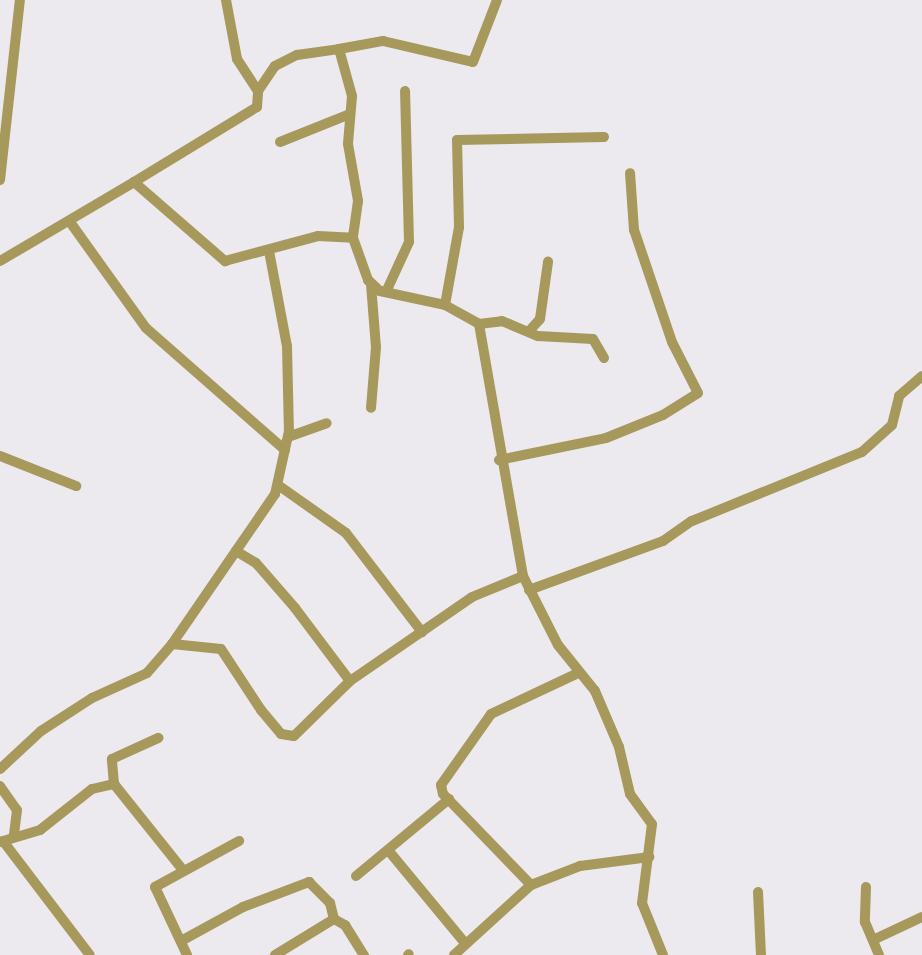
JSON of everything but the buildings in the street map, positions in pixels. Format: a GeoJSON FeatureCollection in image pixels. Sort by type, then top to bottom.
{"type":"FeatureCollection","features":[{"type":"Feature","properties":{"kind":"street"},"geometry":{"type":"LineString","coordinates":[[0,180],[20,0]]}},
{"type":"Feature","properties":{"kind":"street"},"geometry":{"type":"LineString","coordinates":[[226,0],[237,59],[258,91]]}},
{"type":"Feature","properties":{"kind":"street"},"geometry":{"type":"LineString","coordinates":[[0,261],[70,222],[257,107],[258,91],[275,66],[297,55],[383,41],[472,62],[496,0]]}},
{"type":"Feature","properties":{"kind":"street"},"geometry":{"type":"LineString","coordinates":[[339,49],[352,96],[348,144],[358,201],[354,238],[371,284],[376,347],[371,408]]}},
{"type":"Feature","properties":{"kind":"street"},"geometry":{"type":"LineString","coordinates":[[386,292],[409,242],[405,91]]}},
{"type":"Feature","properties":{"kind":"street"},"geometry":{"type":"LineString","coordinates":[[280,142],[350,114]]}},
{"type":"Feature","properties":{"kind":"street"},"geometry":{"type":"LineString","coordinates":[[445,305],[459,227],[457,140],[604,137]]}},
{"type":"Feature","properties":{"kind":"street"},"geometry":{"type":"LineString","coordinates":[[500,460],[606,438],[663,416],[698,393],[672,342],[634,230],[630,173]]}},
{"type":"Feature","properties":{"kind":"street"},"geometry":{"type":"LineString","coordinates":[[134,182],[225,261],[318,236],[354,238]]}},
{"type":"Feature","properties":{"kind":"street"},"geometry":{"type":"LineString","coordinates":[[70,222],[146,328],[285,450]]}},
{"type":"Feature","properties":{"kind":"street"},"geometry":{"type":"LineString","coordinates":[[0,769],[41,731],[99,694],[147,673],[172,644],[278,485],[288,437],[287,346],[269,251]]}},
{"type":"Feature","properties":{"kind":"street"},"geometry":{"type":"LineString","coordinates":[[531,329],[540,319],[548,262]]}},
{"type":"Feature","properties":{"kind":"street"},"geometry":{"type":"LineString","coordinates":[[371,284],[386,292],[445,305],[479,324],[502,321],[531,329],[538,336],[593,339],[604,358]]}},
{"type":"Feature","properties":{"kind":"street"},"geometry":{"type":"LineString","coordinates":[[479,324],[500,460],[523,576],[578,673],[595,691],[619,747],[630,794],[652,824],[642,903],[663,955]]}},
{"type":"Feature","properties":{"kind":"street"},"geometry":{"type":"LineString","coordinates":[[529,590],[663,541],[692,521],[862,452],[892,425],[900,396],[922,376]]}},
{"type":"Feature","properties":{"kind":"street"},"geometry":{"type":"LineString","coordinates":[[288,437],[327,423]]}},
{"type":"Feature","properties":{"kind":"street"},"geometry":{"type":"LineString","coordinates":[[0,456],[76,486]]}},
{"type":"Feature","properties":{"kind":"street"},"geometry":{"type":"LineString","coordinates":[[278,485],[346,532],[422,632]]}},
{"type":"Feature","properties":{"kind":"street"},"geometry":{"type":"LineString","coordinates":[[236,551],[256,563],[295,608],[350,681]]}},
{"type":"Feature","properties":{"kind":"street"},"geometry":{"type":"LineString","coordinates":[[172,644],[221,649],[261,710],[288,736],[301,732],[350,681],[471,597],[523,576]]}},
{"type":"Feature","properties":{"kind":"street"},"geometry":{"type":"LineString","coordinates":[[531,885],[449,800],[441,785],[491,714],[578,673]]}},
{"type":"Feature","properties":{"kind":"street"},"geometry":{"type":"LineString","coordinates":[[158,738],[112,759],[114,784],[183,870]]}},
{"type":"Feature","properties":{"kind":"street"},"geometry":{"type":"LineString","coordinates":[[6,840],[40,830],[92,789],[114,784]]}},
{"type":"Feature","properties":{"kind":"street"},"geometry":{"type":"LineString","coordinates":[[0,786],[17,810],[6,840]]}},
{"type":"Feature","properties":{"kind":"street"},"geometry":{"type":"LineString","coordinates":[[356,876],[449,800]]}},
{"type":"Feature","properties":{"kind":"street"},"geometry":{"type":"LineString","coordinates":[[6,840],[90,955]]}},
{"type":"Feature","properties":{"kind":"street"},"geometry":{"type":"LineString","coordinates":[[187,955],[155,892],[183,870],[239,841]]}},
{"type":"Feature","properties":{"kind":"street"},"geometry":{"type":"LineString","coordinates":[[388,850],[465,943]]}},
{"type":"Feature","properties":{"kind":"street"},"geometry":{"type":"LineString","coordinates":[[454,955],[531,885],[580,866],[649,857]]}},
{"type":"Feature","properties":{"kind":"street"},"geometry":{"type":"LineString","coordinates":[[181,941],[243,907],[309,882],[330,903],[334,919],[345,925],[364,955]]}},
{"type":"Feature","properties":{"kind":"street"},"geometry":{"type":"LineString","coordinates":[[866,887],[864,916],[879,955]]}},
{"type":"Feature","properties":{"kind":"street"},"geometry":{"type":"LineString","coordinates":[[758,892],[761,955]]}},
{"type":"Feature","properties":{"kind":"street"},"geometry":{"type":"LineString","coordinates":[[873,940],[922,917]]}},
{"type":"Feature","properties":{"kind":"street"},"geometry":{"type":"LineString","coordinates":[[275,955],[334,919]]}}]}
